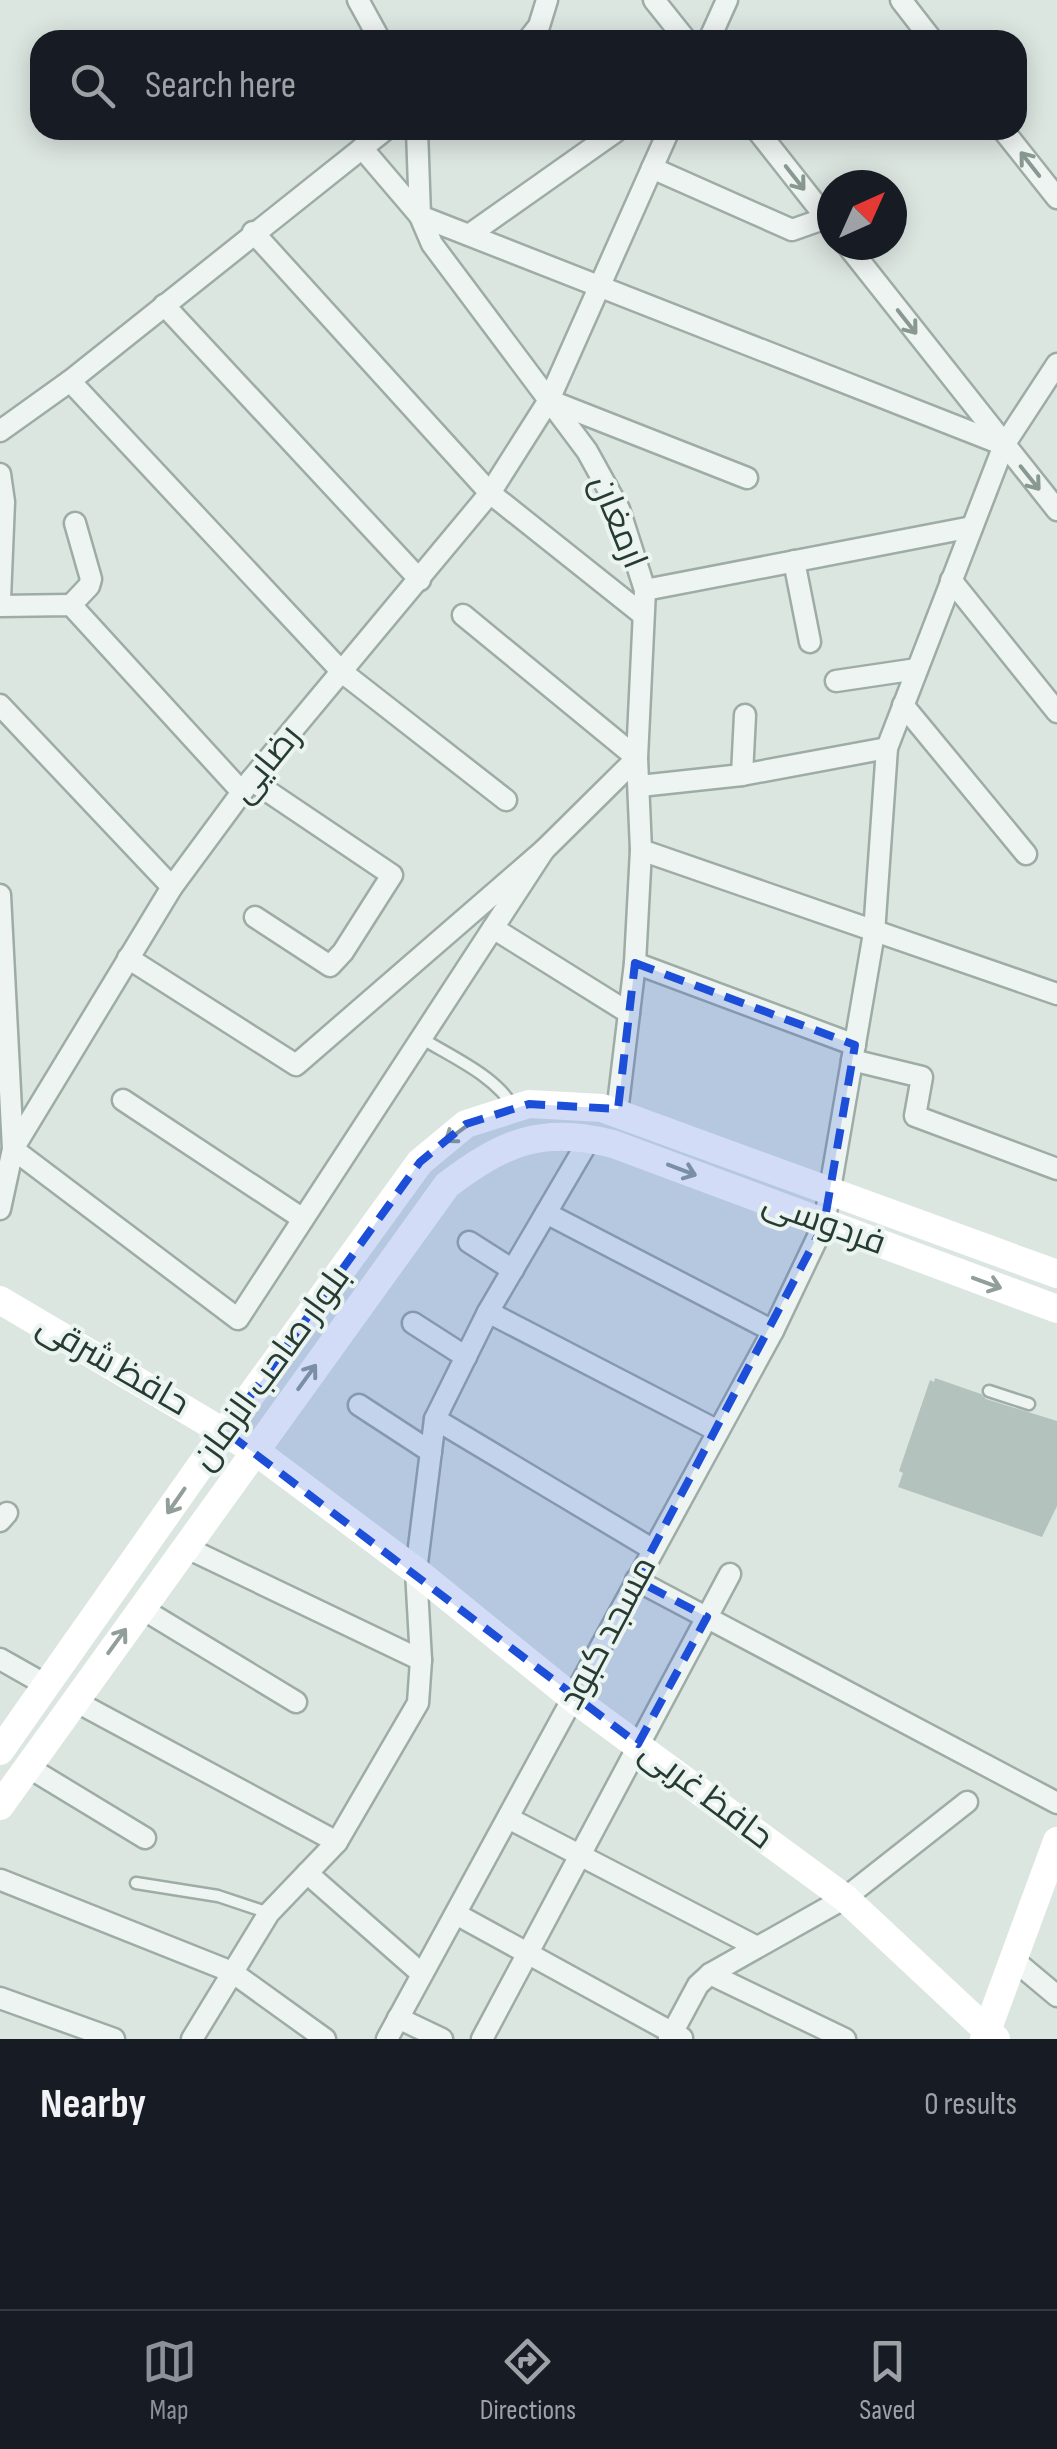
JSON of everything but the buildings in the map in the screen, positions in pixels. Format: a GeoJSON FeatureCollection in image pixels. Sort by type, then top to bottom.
{"type":"FeatureCollection","features":[{"type":"Feature","properties":{"kind":"main road","name":"بلوار صاحب الزمان"},"geometry":{"type":"LineString","coordinates":[[0,1751],[225,1430],[420,1162],[466,1124],[529,1104],[602,1108],[617,1113]]}},
{"type":"Feature","properties":{"kind":"main road","name":"فردوسی"},"geometry":{"type":"LineString","coordinates":[[617,1113],[1057,1274]]}},
{"type":"Feature","properties":{"kind":"main road","name":"بلوار صاحب الزمان"},"geometry":{"type":"LineString","coordinates":[[0,1806],[447,1185],[488,1155],[534,1138],[590,1138]]}},
{"type":"Feature","properties":{"kind":"main road","name":"فردوسی"},"geometry":{"type":"LineString","coordinates":[[590,1138],[1057,1309]]}},
{"type":"Feature","properties":{"kind":"main road","name":"حافظ شرقی"},"geometry":{"type":"LineString","coordinates":[[0,1301],[254,1450]]}},
{"type":"Feature","properties":{"kind":"main road"},"geometry":{"type":"LineString","coordinates":[[254,1450],[416,1571]]}},
{"type":"Feature","properties":{"kind":"main road","name":"حافظ غربی"},"geometry":{"type":"LineString","coordinates":[[416,1571],[574,1699],[845,1898],[989,2036]]}},
{"type":"Feature","properties":{"kind":"main road"},"geometry":{"type":"LineString","coordinates":[[989,2036],[1057,1841]]}},
{"type":"Feature","properties":{"kind":"street"},"geometry":{"type":"LineString","coordinates":[[358,0],[374,30]]}},
{"type":"Feature","properties":{"kind":"street"},"geometry":{"type":"LineString","coordinates":[[536,30],[547,0]]}},
{"type":"Feature","properties":{"kind":"street"},"geometry":{"type":"LineString","coordinates":[[654,0],[678,30]]}},
{"type":"Feature","properties":{"kind":"street"},"geometry":{"type":"LineString","coordinates":[[714,30],[727,0]]}},
{"type":"Feature","properties":{"kind":"street"},"geometry":{"type":"LineString","coordinates":[[900,0],[924,30]]}},
{"type":"Feature","properties":{"kind":"street"},"geometry":{"type":"LineString","coordinates":[[0,431],[70,381],[373,140]]}},
{"type":"Feature","properties":{"kind":"street"},"geometry":{"type":"LineString","coordinates":[[417,140],[420,216]]}},
{"type":"Feature","properties":{"kind":"street"},"geometry":{"type":"LineString","coordinates":[[468,235],[604,140]]}},
{"type":"Feature","properties":{"kind":"street"},"geometry":{"type":"LineString","coordinates":[[665,140],[549,400],[747,478]]}},
{"type":"Feature","properties":{"kind":"street"},"geometry":{"type":"LineString","coordinates":[[765,140],[817,207]]}},
{"type":"Feature","properties":{"kind":"street"},"geometry":{"type":"LineString","coordinates":[[1011,140],[1057,198]]}},
{"type":"Feature","properties":{"kind":"street"},"geometry":{"type":"LineString","coordinates":[[362,148],[420,216],[1004,445]]}},
{"type":"Feature","properties":{"kind":"street"},"geometry":{"type":"LineString","coordinates":[[652,168],[792,230],[817,225]]}},
{"type":"Feature","properties":{"kind":"street","name":"ارمغان"},"geometry":{"type":"LineString","coordinates":[[420,216],[432,244],[587,451],[619,510],[644,590],[638,758],[641,850],[634,962],[617,1113]]}},
{"type":"Feature","properties":{"kind":"street"},"geometry":{"type":"LineString","coordinates":[[253,232],[490,494],[642,614]]}},
{"type":"Feature","properties":{"kind":"street"},"geometry":{"type":"LineString","coordinates":[[860,260],[1057,510]]}},
{"type":"Feature","properties":{"kind":"street"},"geometry":{"type":"LineString","coordinates":[[164,305],[420,580]]}},
{"type":"Feature","properties":{"kind":"street","name":"مسجد کبود"},"geometry":{"type":"LineString","coordinates":[[387,2039],[773,1331],[824,1224],[874,932],[887,748],[1004,445],[1057,364]]}},
{"type":"Feature","properties":{"kind":"street"},"geometry":{"type":"LineString","coordinates":[[70,381],[342,672],[506,800]]}},
{"type":"Feature","properties":{"kind":"street","name":"رضایی"},"geometry":{"type":"LineString","coordinates":[[13,1149],[172,887],[246,786],[490,494],[549,400]]}},
{"type":"Feature","properties":{"kind":"street"},"geometry":{"type":"LineString","coordinates":[[0,474],[0,603],[71,605],[246,786],[392,875],[330,966],[255,917]]}},
{"type":"Feature","properties":{"kind":"street"},"geometry":{"type":"LineString","coordinates":[[71,605],[90,586],[91,579],[74,524]]}},
{"type":"Feature","properties":{"kind":"street"},"geometry":{"type":"LineString","coordinates":[[644,590],[972,528]]}},
{"type":"Feature","properties":{"kind":"street"},"geometry":{"type":"LineString","coordinates":[[794,562],[810,642]]}},
{"type":"Feature","properties":{"kind":"street"},"geometry":{"type":"LineString","coordinates":[[951,580],[1057,712]]}},
{"type":"Feature","properties":{"kind":"street"},"geometry":{"type":"LineString","coordinates":[[128,958],[296,1066],[544,850],[638,758],[462,615]]}},
{"type":"Feature","properties":{"kind":"street"},"geometry":{"type":"LineString","coordinates":[[836,681],[918,669]]}},
{"type":"Feature","properties":{"kind":"street"},"geometry":{"type":"LineString","coordinates":[[0,705],[172,887]]}},
{"type":"Feature","properties":{"kind":"street"},"geometry":{"type":"LineString","coordinates":[[903,706],[1026,854]]}},
{"type":"Feature","properties":{"kind":"street"},"geometry":{"type":"LineString","coordinates":[[742,776],[745,715]]}},
{"type":"Feature","properties":{"kind":"street"},"geometry":{"type":"LineString","coordinates":[[640,786],[742,776],[887,748]]}},
{"type":"Feature","properties":{"kind":"street"},"geometry":{"type":"LineString","coordinates":[[13,1149],[238,1319],[544,850]]}},
{"type":"Feature","properties":{"kind":"street"},"geometry":{"type":"LineString","coordinates":[[641,850],[1057,994]]}},
{"type":"Feature","properties":{"kind":"street"},"geometry":{"type":"LineString","coordinates":[[0,895],[13,1149],[0,1209]]}},
{"type":"Feature","properties":{"kind":"street"},"geometry":{"type":"LineString","coordinates":[[493,928],[629,1012]]}},
{"type":"Feature","properties":{"kind":"street"},"geometry":{"type":"LineString","coordinates":[[634,962],[922,1077],[915,1116],[1057,1168]]}},
{"type":"Feature","properties":{"kind":"street"},"geometry":{"type":"LineString","coordinates":[[123,1100],[303,1219]]}},
{"type":"Feature","properties":{"kind":"street"},"geometry":{"type":"LineString","coordinates":[[192,2039],[270,1913],[338,1842],[418,1703],[421,1660],[416,1571],[435,1418],[488,1312],[590,1138]]}},
{"type":"Feature","properties":{"kind":"street"},"geometry":{"type":"LineString","coordinates":[[546,1213],[773,1331]]}},
{"type":"Feature","properties":{"kind":"street"},"geometry":{"type":"LineString","coordinates":[[469,1242],[512,1270]]}},
{"type":"Feature","properties":{"kind":"street"},"geometry":{"type":"LineString","coordinates":[[0,1292],[0,1301]]}},
{"type":"Feature","properties":{"kind":"street"},"geometry":{"type":"LineString","coordinates":[[488,1312],[718,1431]]}},
{"type":"Feature","properties":{"kind":"street"},"geometry":{"type":"LineString","coordinates":[[413,1323],[466,1357]]}},
{"type":"Feature","properties":{"kind":"street"},"geometry":{"type":"LineString","coordinates":[[359,1405],[431,1452]]}},
{"type":"Feature","properties":{"kind":"street"},"geometry":{"type":"LineString","coordinates":[[435,1418],[652,1549]]}},
{"type":"Feature","properties":{"kind":"street"},"geometry":{"type":"LineString","coordinates":[[184,1547],[421,1660]]}},
{"type":"Feature","properties":{"kind":"street"},"geometry":{"type":"LineString","coordinates":[[482,2039],[730,1574]]}},
{"type":"Feature","properties":{"kind":"street"},"geometry":{"type":"LineString","coordinates":[[636,1580],[1057,1804]]}},
{"type":"Feature","properties":{"kind":"street"},"geometry":{"type":"LineString","coordinates":[[141,1608],[296,1702]]}},
{"type":"Feature","properties":{"kind":"street"},"geometry":{"type":"LineString","coordinates":[[0,1659],[46,1685]]}},
{"type":"Feature","properties":{"kind":"street"},"geometry":{"type":"LineString","coordinates":[[74,1701],[338,1842]]}},
{"type":"Feature","properties":{"kind":"street"},"geometry":{"type":"LineString","coordinates":[[28,1767],[146,1838]]}},
{"type":"Feature","properties":{"kind":"street"},"geometry":{"type":"LineString","coordinates":[[456,1914],[675,2037],[698,1985],[710,1974],[845,1898],[967,1802]]}},
{"type":"Feature","properties":{"kind":"street"},"geometry":{"type":"LineString","coordinates":[[508,1818],[757,1948]]}},
{"type":"Feature","properties":{"kind":"street"},"geometry":{"type":"LineString","coordinates":[[307,1873],[422,1974]]}},
{"type":"Feature","properties":{"kind":"street"},"geometry":{"type":"LineString","coordinates":[[1,1880],[232,1972],[325,2039]]}},
{"type":"Feature","properties":{"kind":"street"},"geometry":{"type":"LineString","coordinates":[[1014,1960],[1057,1996]]}},
{"type":"Feature","properties":{"kind":"street"},"geometry":{"type":"LineString","coordinates":[[710,1974],[845,2039]]}},
{"type":"Feature","properties":{"kind":"street"},"geometry":{"type":"LineString","coordinates":[[0,1998],[114,2039]]}},
{"type":"Feature","properties":{"kind":"street"},"geometry":{"type":"LineString","coordinates":[[398,2018],[442,2039]]}},
{"type":"Feature","properties":{"kind":"lane"},"geometry":{"type":"LineString","coordinates":[[422,1038],[488,1080],[507,1096],[514,1108]]}},
{"type":"Feature","properties":{"kind":"lane"},"geometry":{"type":"LineString","coordinates":[[990,1390],[1029,1404]]}},
{"type":"Feature","properties":{"kind":"lane"},"geometry":{"type":"LineString","coordinates":[[136,1883],[218,1896],[270,1913]]}},
{"type":"Feature","properties":{"kind":"highlighted area"},"geometry":{"type":"Polygon","coordinates":[[[635,963],[855,1045],[824,1224],[636,1580],[707,1617],[638,1744],[225,1431],[420,1162],[466,1124],[529,1104],[618,1109],[635,963]]]}}]}
